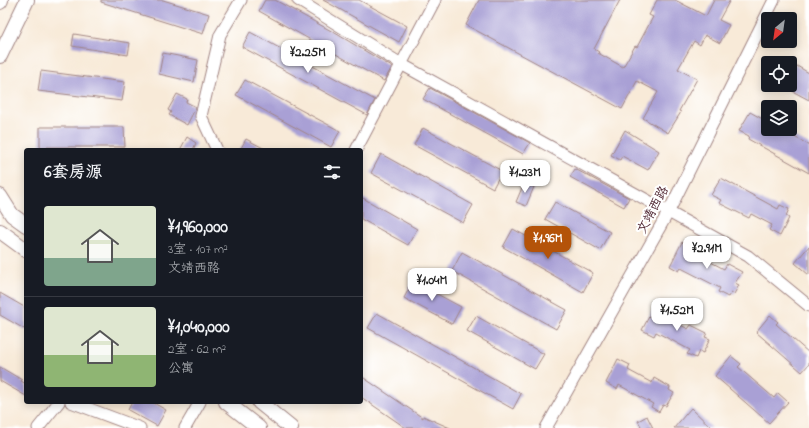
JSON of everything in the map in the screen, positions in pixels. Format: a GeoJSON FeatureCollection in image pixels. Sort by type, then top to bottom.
{"type":"FeatureCollection","features":[{"type":"Feature","properties":{"kind":"main road"},"geometry":{"type":"LineString","coordinates":[[0,56],[27,0]]}},
{"type":"Feature","properties":{"kind":"main road"},"geometry":{"type":"LineString","coordinates":[[0,196],[12,215],[24,224]]}},
{"type":"Feature","properties":{"kind":"main road"},"geometry":{"type":"LineString","coordinates":[[0,231],[24,249]]}},
{"type":"Feature","properties":{"kind":"main road"},"geometry":{"type":"LineString","coordinates":[[229,404],[259,428]]}},
{"type":"Feature","properties":{"kind":"main road"},"geometry":{"type":"LineString","coordinates":[[261,404],[291,428]]}},
{"type":"Feature","properties":{"kind":"street"},"geometry":{"type":"LineString","coordinates":[[216,148],[201,116],[220,35],[241,0]]}},
{"type":"Feature","properties":{"kind":"street"},"geometry":{"type":"LineString","coordinates":[[298,0],[401,64],[748,256],[809,306]]}},
{"type":"Feature","properties":{"kind":"street"},"geometry":{"type":"LineString","coordinates":[[357,148],[435,0]]}},
{"type":"Feature","properties":{"kind":"street","name":"文靖西路"},"geometry":{"type":"LineString","coordinates":[[546,428],[669,211],[774,0]]}},
{"type":"Feature","properties":{"kind":"street"},"geometry":{"type":"LineString","coordinates":[[38,428],[57,404]]}},
{"type":"Feature","properties":{"kind":"street"},"geometry":{"type":"LineString","coordinates":[[76,404],[140,428]]}},
{"type":"Feature","properties":{"kind":"street"},"geometry":{"type":"LineString","coordinates":[[185,428],[199,404]]}},
{"type":"Feature","properties":{"kind":"building"},"geometry":{"type":"Polygon","coordinates":[[[101,0],[163,0],[209,14],[203,34],[101,2],[101,0]]]}},
{"type":"Feature","properties":{"kind":"building"},"geometry":{"type":"Polygon","coordinates":[[[265,0],[275,0],[392,67],[384,81],[259,11],[265,0]]]}},
{"type":"Feature","properties":{"kind":"building"},"geometry":{"type":"Polygon","coordinates":[[[323,0],[359,0],[407,26],[399,42],[323,0]]]}},
{"type":"Feature","properties":{"kind":"building"},"geometry":{"type":"Polygon","coordinates":[[[479,0],[620,0],[594,49],[599,52],[598,53],[623,67],[635,46],[637,47],[653,17],[649,15],[657,0],[675,0],[706,16],[714,0],[730,0],[719,20],[729,25],[720,43],[705,35],[700,45],[694,41],[678,69],[697,79],[679,111],[681,112],[668,133],[643,118],[658,92],[637,81],[622,109],[466,25],[479,0]]]}},
{"type":"Feature","properties":{"kind":"building"},"geometry":{"type":"Polygon","coordinates":[[[250,32],[375,100],[367,115],[242,47],[250,32]]]}},
{"type":"Feature","properties":{"kind":"building"},"geometry":{"type":"Polygon","coordinates":[[[74,34],[130,43],[128,55],[72,46],[74,34]]]}},
{"type":"Feature","properties":{"kind":"building"},"geometry":{"type":"Polygon","coordinates":[[[163,53],[198,60],[194,82],[159,74],[163,53]]]}},
{"type":"Feature","properties":{"kind":"building"},"geometry":{"type":"Polygon","coordinates":[[[797,66],[809,73],[809,100],[794,92],[797,92],[797,66]]]}},
{"type":"Feature","properties":{"kind":"building"},"geometry":{"type":"Polygon","coordinates":[[[41,71],[125,82],[122,101],[38,91],[41,71]]]}},
{"type":"Feature","properties":{"kind":"building"},"geometry":{"type":"Polygon","coordinates":[[[245,80],[340,131],[331,147],[236,95],[245,80]]]}},
{"type":"Feature","properties":{"kind":"building"},"geometry":{"type":"Polygon","coordinates":[[[430,88],[530,143],[523,154],[423,99],[430,88]]]}},
{"type":"Feature","properties":{"kind":"building"},"geometry":{"type":"Polygon","coordinates":[[[177,94],[187,99],[186,102],[196,107],[187,125],[169,115],[171,112],[168,110],[177,94]]]}},
{"type":"Feature","properties":{"kind":"building"},"geometry":{"type":"Polygon","coordinates":[[[750,112],[761,118],[761,136],[793,136],[809,145],[809,173],[748,139],[749,136],[739,131],[750,112]]]}},
{"type":"Feature","properties":{"kind":"building"},"geometry":{"type":"Polygon","coordinates":[[[40,127],[124,127],[125,147],[40,147],[40,127]]]}},
{"type":"Feature","properties":{"kind":"building"},"geometry":{"type":"Polygon","coordinates":[[[423,128],[502,171],[493,188],[414,145],[423,128]]]}},
{"type":"Feature","properties":{"kind":"building"},"geometry":{"type":"Polygon","coordinates":[[[625,130],[659,151],[648,170],[622,156],[620,160],[611,155],[625,130]]]}},
{"type":"Feature","properties":{"kind":"building"},"geometry":{"type":"Polygon","coordinates":[[[187,137],[196,143],[194,148],[181,148],[187,137]]]}},
{"type":"Feature","properties":{"kind":"building"},"geometry":{"type":"Polygon","coordinates":[[[246,139],[263,148],[241,148],[246,139]]]}},
{"type":"Feature","properties":{"kind":"building"},"geometry":{"type":"Polygon","coordinates":[[[381,154],[473,205],[463,223],[371,173],[381,154]]]}},
{"type":"Feature","properties":{"kind":"building"},"geometry":{"type":"Polygon","coordinates":[[[575,169],[629,198],[624,207],[570,177],[575,169]]]}},
{"type":"Feature","properties":{"kind":"building"},"geometry":{"type":"Polygon","coordinates":[[[721,178],[778,209],[780,205],[789,209],[786,216],[789,218],[780,236],[769,230],[772,225],[751,214],[749,218],[719,203],[721,200],[711,195],[721,178]]]}},
{"type":"Feature","properties":{"kind":"building"},"geometry":{"type":"Polygon","coordinates":[[[524,183],[534,187],[526,206],[516,202],[524,183]]]}},
{"type":"Feature","properties":{"kind":"building"},"geometry":{"type":"Polygon","coordinates":[[[363,198],[417,229],[408,245],[363,220],[363,198]]]}},
{"type":"Feature","properties":{"kind":"building"},"geometry":{"type":"Polygon","coordinates":[[[555,202],[610,232],[600,250],[545,219],[555,202]]]}},
{"type":"Feature","properties":{"kind":"building"},"geometry":{"type":"Polygon","coordinates":[[[513,229],[593,273],[583,292],[503,247],[513,229]]]}},
{"type":"Feature","properties":{"kind":"building"},"geometry":{"type":"Polygon","coordinates":[[[682,242],[694,248],[692,252],[724,269],[727,264],[742,272],[735,283],[739,285],[734,294],[731,292],[728,297],[718,292],[720,288],[681,268],[679,271],[670,266],[682,242]]]}},
{"type":"Feature","properties":{"kind":"building"},"geometry":{"type":"Polygon","coordinates":[[[809,246],[809,275],[795,263],[809,246]]]}},
{"type":"Feature","properties":{"kind":"building"},"geometry":{"type":"Polygon","coordinates":[[[462,252],[567,310],[556,329],[452,271],[462,252]]]}},
{"type":"Feature","properties":{"kind":"building"},"geometry":{"type":"Polygon","coordinates":[[[413,281],[461,307],[452,324],[404,298],[413,281]]]}},
{"type":"Feature","properties":{"kind":"building"},"geometry":{"type":"Polygon","coordinates":[[[0,293],[24,307],[24,329],[0,315],[0,293]]]}},
{"type":"Feature","properties":{"kind":"building"},"geometry":{"type":"Polygon","coordinates":[[[655,305],[666,312],[664,316],[688,329],[691,325],[707,333],[705,337],[710,339],[703,353],[699,351],[696,358],[687,354],[690,350],[656,332],[654,336],[642,330],[655,305]]]}},
{"type":"Feature","properties":{"kind":"building"},"geometry":{"type":"Polygon","coordinates":[[[377,313],[521,394],[513,409],[368,328],[377,313]]]}},
{"type":"Feature","properties":{"kind":"building"},"geometry":{"type":"Polygon","coordinates":[[[770,315],[778,322],[776,324],[809,353],[809,364],[802,372],[756,332],[770,315]]]}},
{"type":"Feature","properties":{"kind":"building"},"geometry":{"type":"Polygon","coordinates":[[[476,316],[544,354],[535,369],[467,331],[476,316]]]}},
{"type":"Feature","properties":{"kind":"building"},"geometry":{"type":"Polygon","coordinates":[[[731,356],[741,364],[738,367],[774,398],[778,393],[788,402],[769,423],[715,376],[731,356]]]}},
{"type":"Feature","properties":{"kind":"building"},"geometry":{"type":"Polygon","coordinates":[[[618,359],[630,365],[628,370],[652,383],[654,378],[670,387],[669,390],[674,393],[666,406],[663,405],[659,412],[651,407],[653,404],[619,385],[617,389],[606,383],[618,359]]]}},
{"type":"Feature","properties":{"kind":"building"},"geometry":{"type":"Polygon","coordinates":[[[0,367],[22,380],[21,381],[24,383],[24,395],[0,381],[0,367]]]}},
{"type":"Feature","properties":{"kind":"building"},"geometry":{"type":"Polygon","coordinates":[[[363,377],[423,418],[423,416],[450,428],[406,428],[363,398],[363,377]]]}},
{"type":"Feature","properties":{"kind":"building"},"geometry":{"type":"Polygon","coordinates":[[[131,404],[156,404],[166,410],[157,426],[128,410],[131,404]]]}},
{"type":"Feature","properties":{"kind":"building"},"geometry":{"type":"Polygon","coordinates":[[[691,408],[712,428],[674,428],[691,408]]]}},
{"type":"Feature","properties":{"kind":"building"},"geometry":{"type":"Polygon","coordinates":[[[647,416],[653,428],[642,428],[638,421],[647,416]]]}}]}
